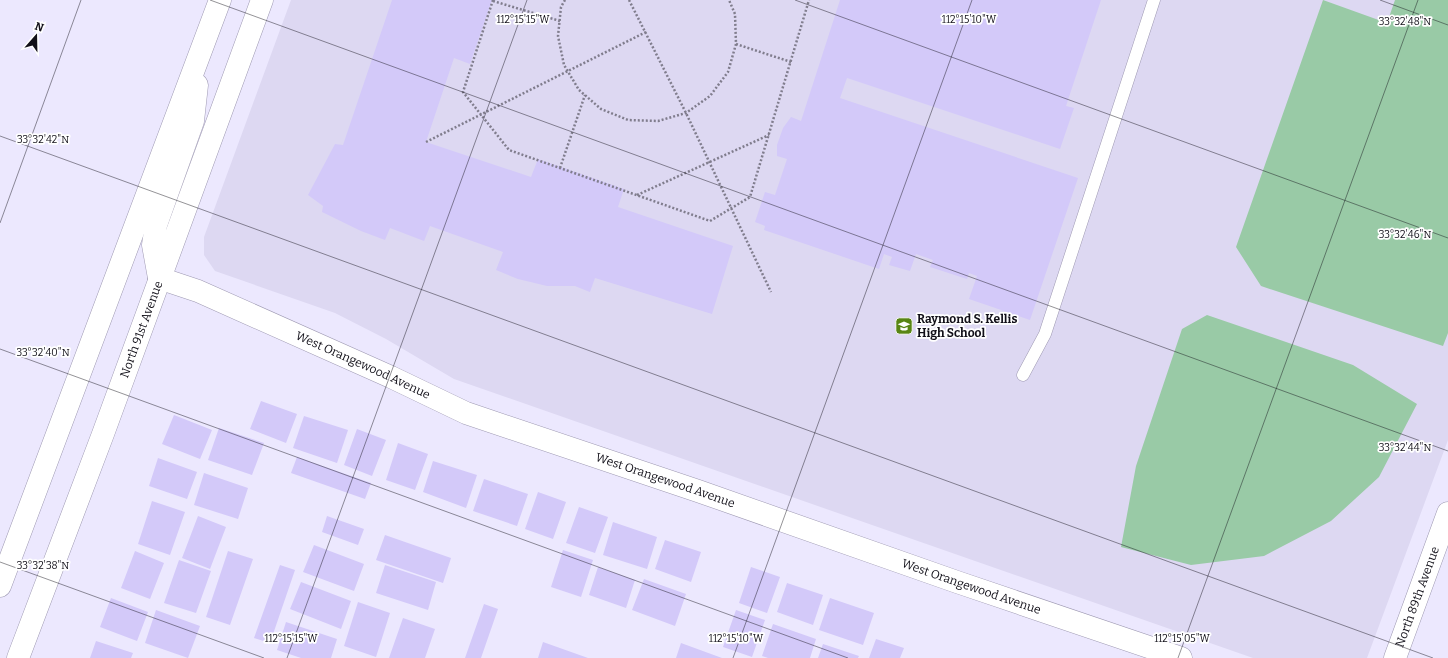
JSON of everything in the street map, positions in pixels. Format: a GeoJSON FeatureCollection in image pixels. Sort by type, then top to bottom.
{"type":"FeatureCollection","features":[{"type":"Feature","properties":{"kind":"main road"},"geometry":{"type":"LineString","coordinates":[[0,586],[220,0]]}},
{"type":"Feature","properties":{"kind":"main road","name":"North 91st Avenue"},"geometry":{"type":"LineString","coordinates":[[18,658],[103,434],[262,0]]}},
{"type":"Feature","properties":{"kind":"main road"},"geometry":{"type":"LineString","coordinates":[[159,278],[153,245],[156,225],[193,121],[201,50]]}},
{"type":"Feature","properties":{"kind":"main road","name":"West Orangewood Avenue"},"geometry":{"type":"LineString","coordinates":[[159,278],[198,291],[392,377],[466,413],[698,491],[1181,658]]}},
{"type":"Feature","properties":{"kind":"main road","name":"North 89th Avenue"},"geometry":{"type":"LineString","coordinates":[[1395,658],[1448,513]]}},
{"type":"Feature","properties":{"kind":"lane"},"geometry":{"type":"LineString","coordinates":[[1023,375],[1045,334],[1154,0]]}},
{"type":"Feature","properties":{"kind":"path"},"geometry":{"type":"LineString","coordinates":[[560,21],[493,0],[463,92],[509,150],[710,221],[750,197],[809,0]]}},
{"type":"Feature","properties":{"kind":"path"},"geometry":{"type":"LineString","coordinates":[[565,0],[561,7],[558,36],[564,65],[579,90],[601,109],[628,120],[658,121],[686,113],[710,96],[728,72],[736,44],[735,14],[729,0]]}},
{"type":"Feature","properties":{"kind":"path"},"geometry":{"type":"LineString","coordinates":[[629,0],[686,113],[771,292]]}},
{"type":"Feature","properties":{"kind":"path"},"geometry":{"type":"LineString","coordinates":[[426,142],[646,32]]}},
{"type":"Feature","properties":{"kind":"path"},"geometry":{"type":"LineString","coordinates":[[736,44],[791,62]]}},
{"type":"Feature","properties":{"kind":"path"},"geometry":{"type":"LineString","coordinates":[[560,168],[585,95]]}},
{"type":"Feature","properties":{"kind":"path"},"geometry":{"type":"LineString","coordinates":[[637,195],[769,135]]}},
{"type":"Feature","properties":{"kind":"shaded area","name":"Raymond S. Kellis High School"},"geometry":{"type":"Polygon","coordinates":[[[291,0],[1448,0],[1448,440],[1367,658],[1253,658],[454,379],[386,339],[335,313],[215,271],[204,255],[204,237],[291,0]]]}},
{"type":"Feature","properties":{"kind":"green space"},"geometry":{"type":"Polygon","coordinates":[[[1323,0],[1387,23],[1395,0],[1448,0],[1448,333],[1443,346],[1261,286],[1236,247],[1323,0]]]}},
{"type":"Feature","properties":{"kind":"green space"},"geometry":{"type":"Polygon","coordinates":[[[1207,315],[1353,365],[1417,404],[1379,477],[1331,521],[1264,556],[1191,565],[1121,547],[1136,466],[1182,329],[1207,315]]]}},
{"type":"Feature","properties":{"kind":"building"},"geometry":{"type":"Polygon","coordinates":[[[392,0],[492,0],[470,64],[454,58],[426,142],[531,177],[538,159],[624,189],[618,207],[733,246],[712,314],[595,278],[590,292],[575,286],[547,286],[518,279],[496,270],[503,252],[430,226],[424,241],[390,228],[385,240],[361,231],[322,212],[323,206],[308,195],[335,144],[343,145],[392,0]]]}},
{"type":"Feature","properties":{"kind":"building"},"geometry":{"type":"Polygon","coordinates":[[[840,0],[1101,0],[1066,106],[1074,108],[1060,149],[847,78],[840,98],[1078,178],[1030,320],[969,299],[977,276],[969,273],[967,279],[930,267],[933,260],[916,254],[910,271],[889,265],[892,257],[884,254],[879,269],[764,230],[765,226],[755,222],[765,192],[775,195],[787,159],[777,156],[777,145],[783,128],[791,117],[801,121],[840,0]]]}},
{"type":"Feature","properties":{"kind":"building"},"geometry":{"type":"Polygon","coordinates":[[[261,401],[297,414],[286,443],[250,429],[261,401]]]}},
{"type":"Feature","properties":{"kind":"building"},"geometry":{"type":"Polygon","coordinates":[[[174,415],[212,430],[200,459],[162,444],[174,415]]]}},
{"type":"Feature","properties":{"kind":"building"},"geometry":{"type":"Polygon","coordinates":[[[304,416],[348,430],[337,463],[293,448],[304,416]]]}},
{"type":"Feature","properties":{"kind":"building"},"geometry":{"type":"Polygon","coordinates":[[[219,428],[264,443],[252,475],[208,460],[219,428]]]}},
{"type":"Feature","properties":{"kind":"building"},"geometry":{"type":"Polygon","coordinates":[[[357,429],[386,440],[372,476],[344,465],[357,429]]]}},
{"type":"Feature","properties":{"kind":"building"},"geometry":{"type":"Polygon","coordinates":[[[398,443],[428,454],[415,490],[386,480],[398,443]]]}},
{"type":"Feature","properties":{"kind":"building"},"geometry":{"type":"Polygon","coordinates":[[[297,457],[371,483],[365,499],[291,473],[297,457]]]}},
{"type":"Feature","properties":{"kind":"building"},"geometry":{"type":"Polygon","coordinates":[[[158,458],[197,472],[187,499],[149,486],[158,458]]]}},
{"type":"Feature","properties":{"kind":"building"},"geometry":{"type":"Polygon","coordinates":[[[433,461],[477,475],[466,508],[423,492],[433,461]]]}},
{"type":"Feature","properties":{"kind":"building"},"geometry":{"type":"Polygon","coordinates":[[[204,473],[248,488],[238,519],[194,505],[204,473]]]}},
{"type":"Feature","properties":{"kind":"building"},"geometry":{"type":"Polygon","coordinates":[[[484,479],[528,494],[517,526],[473,511],[484,479]]]}},
{"type":"Feature","properties":{"kind":"building"},"geometry":{"type":"Polygon","coordinates":[[[538,492],[566,502],[553,539],[525,529],[538,492]]]}},
{"type":"Feature","properties":{"kind":"building"},"geometry":{"type":"Polygon","coordinates":[[[152,501],[185,512],[170,555],[138,544],[152,501]]]}},
{"type":"Feature","properties":{"kind":"building"},"geometry":{"type":"Polygon","coordinates":[[[579,507],[608,517],[595,553],[566,543],[579,507]]]}},
{"type":"Feature","properties":{"kind":"building"},"geometry":{"type":"Polygon","coordinates":[[[198,516],[226,527],[210,569],[182,558],[198,516]]]}},
{"type":"Feature","properties":{"kind":"building"},"geometry":{"type":"Polygon","coordinates":[[[327,516],[364,529],[358,545],[322,532],[327,516]]]}},
{"type":"Feature","properties":{"kind":"building"},"geometry":{"type":"Polygon","coordinates":[[[613,522],[657,537],[647,569],[603,555],[613,522]]]}},
{"type":"Feature","properties":{"kind":"building"},"geometry":{"type":"Polygon","coordinates":[[[385,535],[451,558],[443,583],[376,560],[385,535]]]}},
{"type":"Feature","properties":{"kind":"building"},"geometry":{"type":"Polygon","coordinates":[[[665,540],[701,552],[691,582],[655,569],[665,540]]]}},
{"type":"Feature","properties":{"kind":"building"},"geometry":{"type":"Polygon","coordinates":[[[314,545],[364,564],[354,591],[303,572],[314,545]]]}},
{"type":"Feature","properties":{"kind":"building"},"geometry":{"type":"Polygon","coordinates":[[[563,550],[593,560],[581,597],[551,587],[563,550]]]}},
{"type":"Feature","properties":{"kind":"building"},"geometry":{"type":"Polygon","coordinates":[[[135,551],[164,563],[150,599],[121,588],[135,551]]]}},
{"type":"Feature","properties":{"kind":"building"},"geometry":{"type":"Polygon","coordinates":[[[228,551],[253,559],[230,625],[206,617],[228,551]]]}},
{"type":"Feature","properties":{"kind":"building"},"geometry":{"type":"Polygon","coordinates":[[[179,560],[211,571],[196,613],[164,603],[179,560]]]}},
{"type":"Feature","properties":{"kind":"building"},"geometry":{"type":"Polygon","coordinates":[[[280,565],[295,570],[270,643],[254,638],[280,565]]]}},
{"type":"Feature","properties":{"kind":"building"},"geometry":{"type":"Polygon","coordinates":[[[385,565],[436,582],[428,610],[376,593],[385,565]]]}},
{"type":"Feature","properties":{"kind":"building"},"geometry":{"type":"Polygon","coordinates":[[[598,567],[635,580],[626,608],[589,595],[598,567]]]}},
{"type":"Feature","properties":{"kind":"building"},"geometry":{"type":"Polygon","coordinates":[[[751,567],[780,577],[767,613],[739,603],[751,567]]]}},
{"type":"Feature","properties":{"kind":"building"},"geometry":{"type":"Polygon","coordinates":[[[644,579],[686,594],[675,626],[632,610],[644,579]]]}},
{"type":"Feature","properties":{"kind":"building"},"geometry":{"type":"Polygon","coordinates":[[[301,582],[351,601],[341,629],[290,609],[301,582]]]}},
{"type":"Feature","properties":{"kind":"building"},"geometry":{"type":"Polygon","coordinates":[[[787,583],[823,595],[813,625],[777,612],[787,583]]]}},
{"type":"Feature","properties":{"kind":"building"},"geometry":{"type":"Polygon","coordinates":[[[111,598],[148,612],[137,641],[100,627],[111,598]]]}},
{"type":"Feature","properties":{"kind":"building"},"geometry":{"type":"Polygon","coordinates":[[[830,598],[874,613],[863,645],[819,630],[830,598]]]}},
{"type":"Feature","properties":{"kind":"building"},"geometry":{"type":"Polygon","coordinates":[[[358,602],[390,613],[376,657],[344,646],[358,602]]]}},
{"type":"Feature","properties":{"kind":"building"},"geometry":{"type":"Polygon","coordinates":[[[484,604],[498,609],[481,658],[465,658],[484,604]]]}},
{"type":"Feature","properties":{"kind":"building"},"geometry":{"type":"Polygon","coordinates":[[[156,610],[200,626],[188,658],[145,643],[156,610]]]}},
{"type":"Feature","properties":{"kind":"building"},"geometry":{"type":"Polygon","coordinates":[[[736,610],[765,620],[752,657],[723,647],[736,610]]]}},
{"type":"Feature","properties":{"kind":"building"},"geometry":{"type":"Polygon","coordinates":[[[403,618],[435,629],[425,658],[389,658],[403,618]]]}},
{"type":"Feature","properties":{"kind":"building"},"geometry":{"type":"Polygon","coordinates":[[[286,622],[337,639],[331,658],[301,658],[277,650],[286,622]]]}},
{"type":"Feature","properties":{"kind":"building"},"geometry":{"type":"Polygon","coordinates":[[[773,624],[816,639],[810,658],[768,658],[762,656],[773,624]]]}},
{"type":"Feature","properties":{"kind":"building"},"geometry":{"type":"Polygon","coordinates":[[[876,639],[904,648],[900,658],[869,658],[876,639]]]}},
{"type":"Feature","properties":{"kind":"building"},"geometry":{"type":"Polygon","coordinates":[[[96,641],[133,653],[131,658],[90,658],[96,641]]]}},
{"type":"Feature","properties":{"kind":"building"},"geometry":{"type":"Polygon","coordinates":[[[543,642],[588,658],[538,658],[543,642]]]}},
{"type":"Feature","properties":{"kind":"building"},"geometry":{"type":"Polygon","coordinates":[[[681,643],[722,658],[676,658],[681,643]]]}},
{"type":"Feature","properties":{"kind":"building"},"geometry":{"type":"Polygon","coordinates":[[[823,644],[859,656],[858,658],[818,658],[823,644]]]}},
{"type":"Feature","properties":{"kind":"place","name":"Raymond S. Kellis High School"},"geometry":{"type":"Point","coordinates":[904,326]}}]}
